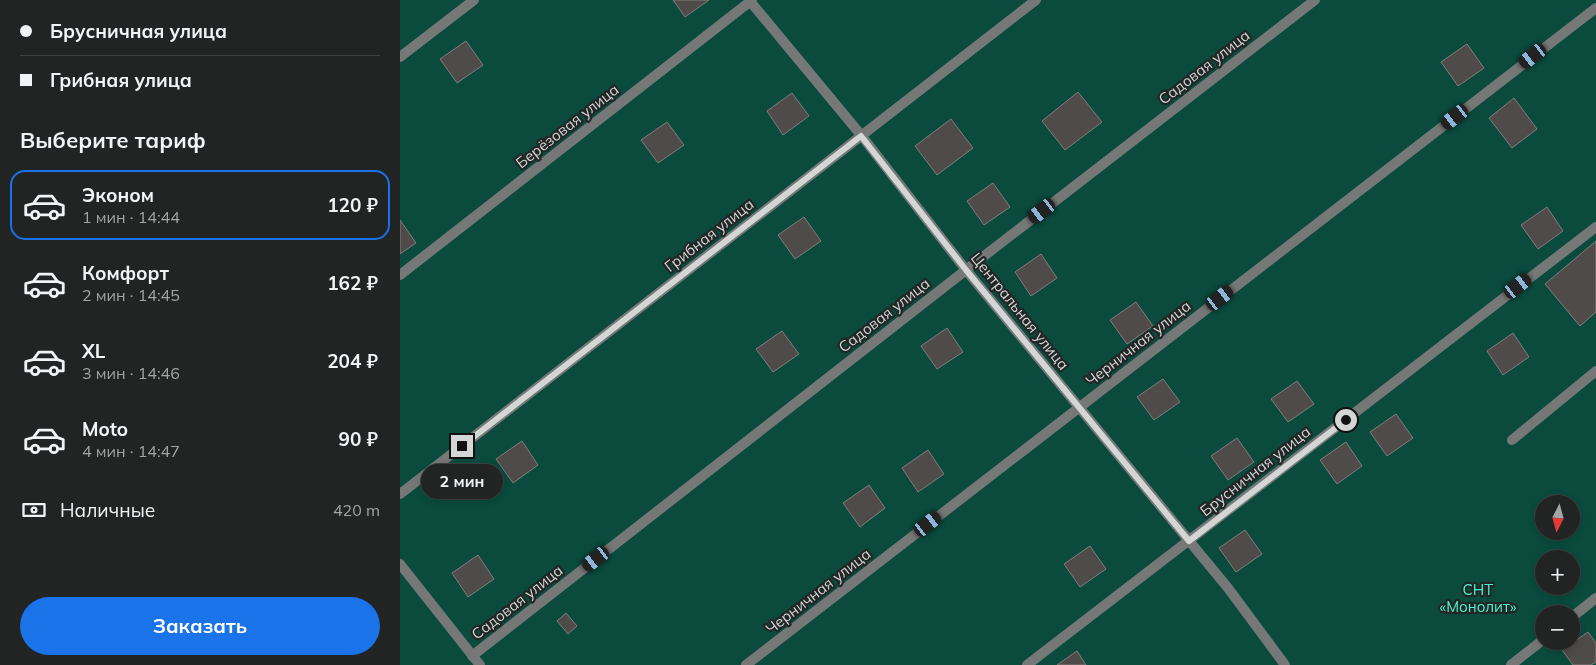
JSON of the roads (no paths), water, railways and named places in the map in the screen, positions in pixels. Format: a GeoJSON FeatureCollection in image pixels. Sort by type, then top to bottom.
{"type":"FeatureCollection","features":[{"type":"Feature","properties":{"kind":"street"},"geometry":{"type":"LineString","coordinates":[[400,57],[474,0]]}},
{"type":"Feature","properties":{"kind":"street","name":"Центральная улица"},"geometry":{"type":"LineString","coordinates":[[750,0],[861,136],[966,270],[1228,588],[1285,665]]}},
{"type":"Feature","properties":{"kind":"street","name":"Берёзовая улица"},"geometry":{"type":"LineString","coordinates":[[400,275],[750,0]]}},
{"type":"Feature","properties":{"kind":"street","name":"Грибная улица"},"geometry":{"type":"LineString","coordinates":[[400,494],[1036,0]]}},
{"type":"Feature","properties":{"kind":"street","name":"Садовая улица"},"geometry":{"type":"LineString","coordinates":[[472,656],[1315,0]]}},
{"type":"Feature","properties":{"kind":"street","name":"Черничная улица"},"geometry":{"type":"LineString","coordinates":[[746,665],[1596,8]]}},
{"type":"Feature","properties":{"kind":"street","name":"Брусничная улица"},"geometry":{"type":"LineString","coordinates":[[1027,665],[1596,227]]}},
{"type":"Feature","properties":{"kind":"street"},"geometry":{"type":"LineString","coordinates":[[1512,440],[1596,371]]}},
{"type":"Feature","properties":{"kind":"street"},"geometry":{"type":"LineString","coordinates":[[400,564],[480,665]]}},
{"type":"Feature","properties":{"kind":"street"},"geometry":{"type":"LineString","coordinates":[[1580,611],[1596,598]]}},
{"type":"Feature","properties":{"kind":"street"},"geometry":{"type":"LineString","coordinates":[[1511,665],[1535,646]]}},
{"type":"Feature","properties":{"kind":"park label","name":"СНТ «Монолит»"},"geometry":{"type":"Point","coordinates":[1478,598]}}]}
